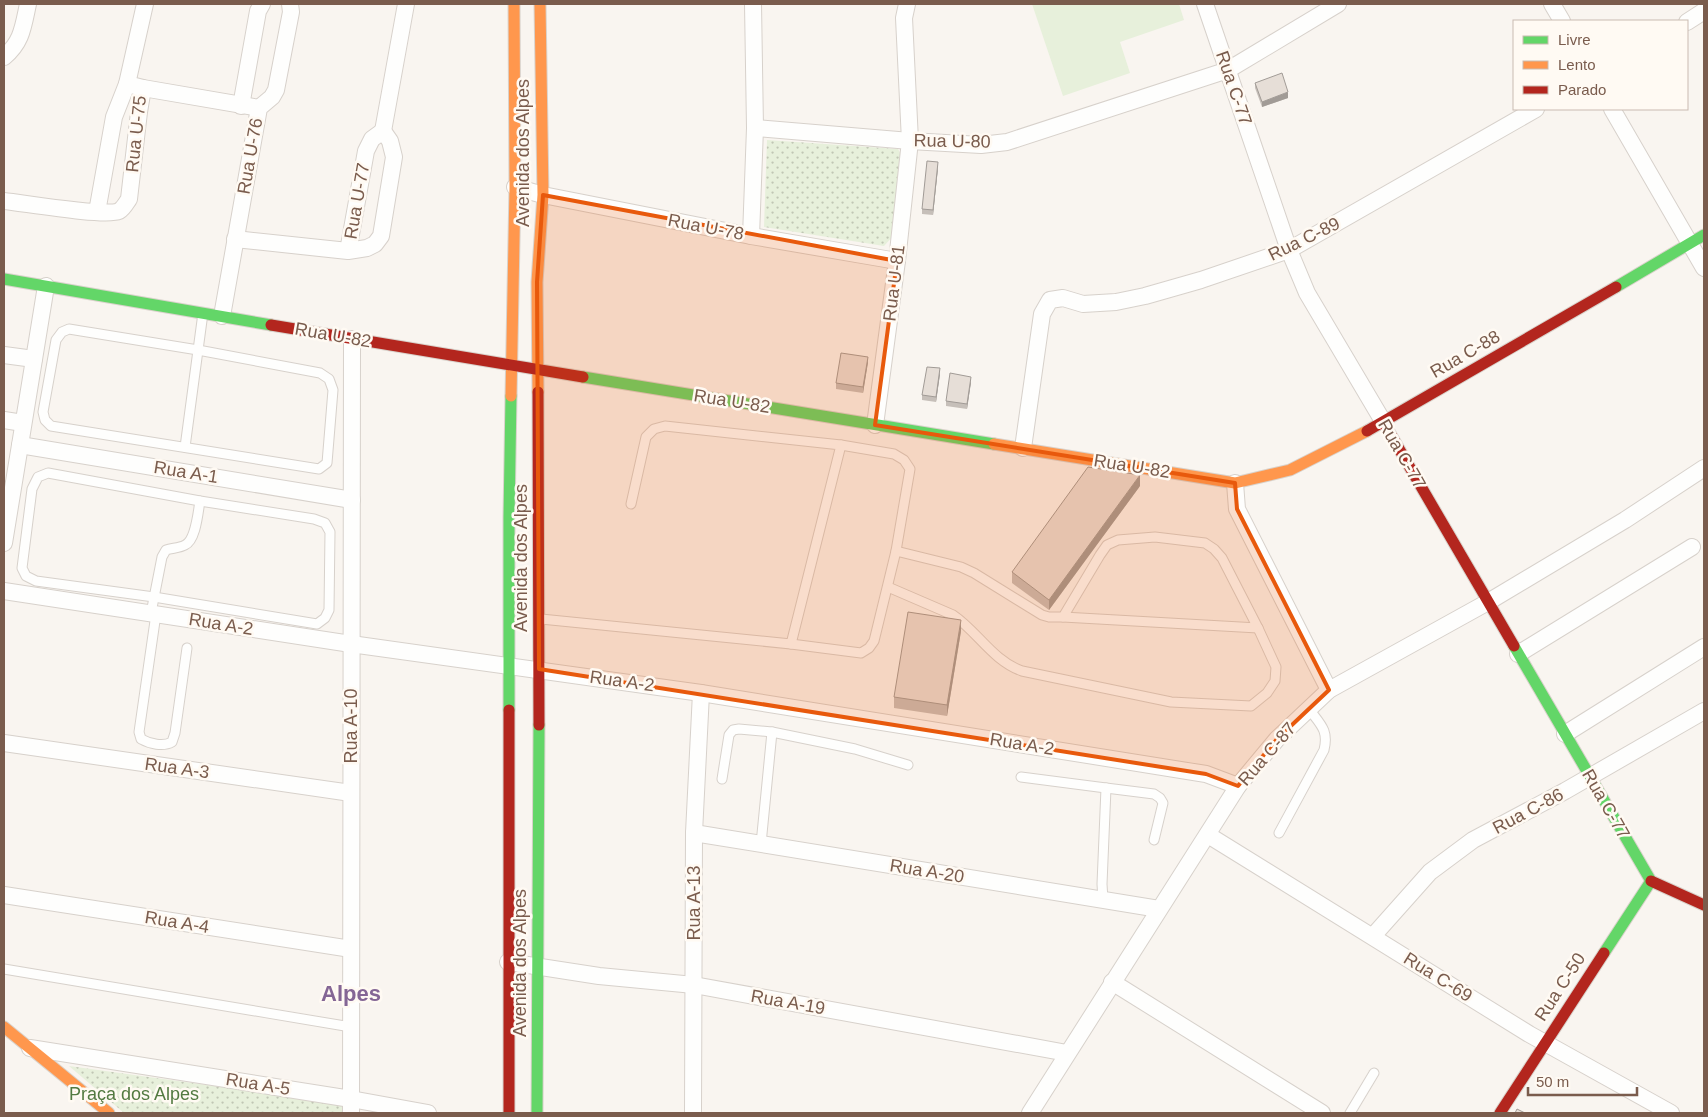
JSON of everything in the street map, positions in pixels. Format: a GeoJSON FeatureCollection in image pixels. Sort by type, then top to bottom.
{"type":"FeatureCollection","features":[{"type":"Feature","properties":{"kind":"street"},"geometry":{"type":"LineString","coordinates":[[4,57],[14,48],[20,37],[28,4]]}},
{"type":"Feature","properties":{"kind":"street"},"geometry":{"type":"LineString","coordinates":[[145,4],[135,86],[259,108]]}},
{"type":"Feature","properties":{"kind":"street","name":"Rua U-76"},"geometry":{"type":"LineString","coordinates":[[241,106],[258,11],[262,4]]}},
{"type":"Feature","properties":{"kind":"street","name":"Rua U-76"},"geometry":{"type":"LineString","coordinates":[[222,316],[259,108],[272,97],[276,90],[291,12],[290,4]]}},
{"type":"Feature","properties":{"kind":"street"},"geometry":{"type":"LineString","coordinates":[[383,131],[406,4]]}},
{"type":"Feature","properties":{"kind":"street","name":"Avenida dos Alpes"},"geometry":{"type":"LineString","coordinates":[[509,1113],[509,517],[515,187],[514,4]]}},
{"type":"Feature","properties":{"kind":"street","name":"Avenida dos Alpes"},"geometry":{"type":"LineString","coordinates":[[537,1113],[539,669],[537,282],[543,196],[540,4]]}},
{"type":"Feature","properties":{"kind":"street"},"geometry":{"type":"LineString","coordinates":[[752,236],[755,128],[753,4]]}},
{"type":"Feature","properties":{"kind":"street","name":"Rua U-81"},"geometry":{"type":"LineString","coordinates":[[874,425],[897,261],[910,141],[904,18],[907,4]]}},
{"type":"Feature","properties":{"kind":"street","name":"Rua C-77"},"geometry":{"type":"LineString","coordinates":[[1205,4],[1289,250],[1307,293],[1651,881]]}},
{"type":"Feature","properties":{"kind":"street","name":"Rua U-80"},"geometry":{"type":"LineString","coordinates":[[755,128],[910,141],[981,144],[1007,142],[1228,70],[1338,4]]}},
{"type":"Feature","properties":{"kind":"street"},"geometry":{"type":"LineString","coordinates":[[1552,4],[1561,20]]}},
{"type":"Feature","properties":{"kind":"street"},"geometry":{"type":"LineString","coordinates":[[1688,21],[1704,11]]}},
{"type":"Feature","properties":{"kind":"street","name":"Rua U-75"},"geometry":{"type":"LineString","coordinates":[[135,86],[139,112],[129,199],[124,208],[118,212],[97,212],[118,103],[135,86]]}},
{"type":"Feature","properties":{"kind":"street","name":"Rua C-89"},"geometry":{"type":"LineString","coordinates":[[1023,448],[1042,314],[1050,300],[1062,298],[1083,304],[1116,302],[1145,296],[1201,280],[1289,250],[1534,110]]}},
{"type":"Feature","properties":{"kind":"street"},"geometry":{"type":"LineString","coordinates":[[1613,110],[1704,268]]}},
{"type":"Feature","properties":{"kind":"street","name":"Rua U-77"},"geometry":{"type":"LineString","coordinates":[[383,131],[390,141],[394,157],[381,236],[376,244],[367,248],[348,251],[366,151],[372,139],[383,131]]}},
{"type":"Feature","properties":{"kind":"street","name":"Rua U-78"},"geometry":{"type":"LineString","coordinates":[[515,187],[543,196],[752,236],[897,261]]}},
{"type":"Feature","properties":{"kind":"street"},"geometry":{"type":"LineString","coordinates":[[4,201],[97,212]]}},
{"type":"Feature","properties":{"kind":"street","name":"Rua C-88"},"geometry":{"type":"LineString","coordinates":[[1235,482],[1290,470],[1384,422],[1704,235]]}},
{"type":"Feature","properties":{"kind":"street"},"geometry":{"type":"LineString","coordinates":[[235,239],[348,251]]}},
{"type":"Feature","properties":{"kind":"street","name":"Rua U-82"},"geometry":{"type":"LineString","coordinates":[[4,279],[512,366],[1235,482]]}},
{"type":"Feature","properties":{"kind":"street"},"geometry":{"type":"LineString","coordinates":[[4,543],[8,487],[20,445],[46,286]]}},
{"type":"Feature","properties":{"kind":"street","name":"Rua A-10"},"geometry":{"type":"LineString","coordinates":[[351,1106],[352,338]]}},
{"type":"Feature","properties":{"kind":"street"},"geometry":{"type":"LineString","coordinates":[[4,355],[34,360]]}},
{"type":"Feature","properties":{"kind":"street"},"geometry":{"type":"LineString","coordinates":[[4,420],[23,423]]}},
{"type":"Feature","properties":{"kind":"street","name":"Rua A-1"},"geometry":{"type":"LineString","coordinates":[[20,445],[352,500]]}},
{"type":"Feature","properties":{"kind":"street","name":"Rua C-87"},"geometry":{"type":"LineString","coordinates":[[1030,1113],[1238,786],[1277,739],[1329,690],[1488,602],[1625,520],[1704,468]]}},
{"type":"Feature","properties":{"kind":"street","name":"Rua C-87"},"geometry":{"type":"LineString","coordinates":[[1625,520],[1704,480]]}},
{"type":"Feature","properties":{"kind":"street"},"geometry":{"type":"LineString","coordinates":[[1235,482],[1237,510],[1329,690]]}},
{"type":"Feature","properties":{"kind":"street"},"geometry":{"type":"LineString","coordinates":[[1518,654],[1692,547]]}},
{"type":"Feature","properties":{"kind":"street","name":"Rua A-2"},"geometry":{"type":"LineString","coordinates":[[4,591],[154,608],[351,644],[701,693],[1206,774],[1238,786]]}},
{"type":"Feature","properties":{"kind":"street"},"geometry":{"type":"LineString","coordinates":[[1565,734],[1704,647]]}},
{"type":"Feature","properties":{"kind":"street","name":"Rua A-13"},"geometry":{"type":"LineString","coordinates":[[693,1113],[694,832],[701,693]]}},
{"type":"Feature","properties":{"kind":"street","name":"Rua C-86"},"geometry":{"type":"LineString","coordinates":[[1373,936],[1430,872],[1473,840],[1590,777],[1704,711]]}},
{"type":"Feature","properties":{"kind":"street","name":"Rua A-3"},"geometry":{"type":"LineString","coordinates":[[4,743],[351,793]]}},
{"type":"Feature","properties":{"kind":"street","name":"Rua A-20"},"geometry":{"type":"LineString","coordinates":[[694,832],[1159,909]]}},
{"type":"Feature","properties":{"kind":"street","name":"Rua C-69"},"geometry":{"type":"LineString","coordinates":[[1208,835],[1545,1043],[1671,1113]]}},
{"type":"Feature","properties":{"kind":"street"},"geometry":{"type":"LineString","coordinates":[[1651,881],[1704,905]]}},
{"type":"Feature","properties":{"kind":"street","name":"Rua C-50"},"geometry":{"type":"LineString","coordinates":[[1500,1113],[1651,881]]}},
{"type":"Feature","properties":{"kind":"street","name":"Rua A-4"},"geometry":{"type":"LineString","coordinates":[[4,895],[351,949]]}},
{"type":"Feature","properties":{"kind":"street","name":"Rua A-19"},"geometry":{"type":"LineString","coordinates":[[508,962],[599,976],[694,985],[1067,1053]]}},
{"type":"Feature","properties":{"kind":"street"},"geometry":{"type":"LineString","coordinates":[[1112,982],[1322,1113]]}},
{"type":"Feature","properties":{"kind":"street"},"geometry":{"type":"LineString","coordinates":[[4,1027],[109,1113]]}},
{"type":"Feature","properties":{"kind":"street","name":"Rua A-5"},"geometry":{"type":"LineString","coordinates":[[29,1048],[351,1106],[428,1113]]}},
{"type":"Feature","properties":{"kind":"lane"},"geometry":{"type":"LineString","coordinates":[[185,447],[203,313]]}},
{"type":"Feature","properties":{"kind":"lane"},"geometry":{"type":"LineString","coordinates":[[69,329],[198,350],[320,373],[329,380],[333,390],[329,453],[327,464],[319,469],[185,447],[50,426],[45,420],[43,412],[56,340],[62,332],[69,329]]}},
{"type":"Feature","properties":{"kind":"lane"},"geometry":{"type":"LineString","coordinates":[[538,619],[791,644],[861,653],[869,648],[874,641],[896,551],[910,469],[904,460],[894,454],[841,445],[665,426],[654,429],[646,437],[631,504]]}},
{"type":"Feature","properties":{"kind":"lane"},"geometry":{"type":"LineString","coordinates":[[791,644],[841,445]]}},
{"type":"Feature","properties":{"kind":"lane"},"geometry":{"type":"LineString","coordinates":[[48,473],[200,501],[314,519],[325,523],[330,532],[329,610],[325,618],[316,624],[154,608],[36,581],[26,576],[22,568],[32,489],[38,477],[48,473]]}},
{"type":"Feature","properties":{"kind":"lane"},"geometry":{"type":"LineString","coordinates":[[187,648],[175,733],[172,742],[167,745],[148,743],[141,739],[139,732],[162,557],[166,550],[185,546],[190,542],[200,501]]}},
{"type":"Feature","properties":{"kind":"lane"},"geometry":{"type":"LineString","coordinates":[[888,587],[962,621],[998,657],[1010,667],[1022,671],[1171,702],[1251,706],[1267,693],[1274,681],[1276,667],[1258,628],[1222,558],[1205,543],[1155,537],[1118,540],[1107,545],[1064,616]]}},
{"type":"Feature","properties":{"kind":"lane"},"geometry":{"type":"LineString","coordinates":[[896,551],[962,567],[1042,615],[1049,617],[1064,616],[1258,628]]}},
{"type":"Feature","properties":{"kind":"lane"},"geometry":{"type":"LineString","coordinates":[[1278,833],[1324,750],[1326,741],[1324,729],[1309,709]]}},
{"type":"Feature","properties":{"kind":"lane"},"geometry":{"type":"LineString","coordinates":[[722,780],[728,735],[733,730],[739,729],[772,732],[854,749],[908,765]]}},
{"type":"Feature","properties":{"kind":"lane"},"geometry":{"type":"LineString","coordinates":[[761,844],[772,732]]}},
{"type":"Feature","properties":{"kind":"lane"},"geometry":{"type":"LineString","coordinates":[[1021,777],[1154,794],[1163,803],[1154,840]]}},
{"type":"Feature","properties":{"kind":"lane"},"geometry":{"type":"LineString","coordinates":[[1103,900],[1106,788]]}},
{"type":"Feature","properties":{"kind":"lane"},"geometry":{"type":"LineString","coordinates":[[4,969],[351,1026]]}},
{"type":"Feature","properties":{"kind":"lane"},"geometry":{"type":"LineString","coordinates":[[1350,1113],[1374,1073]]}},
{"type":"Feature","properties":{"kind":"highlighted area"},"geometry":{"type":"Polygon","coordinates":[[[543,195],[897,261],[875,425],[1235,483],[1237,509],[1329,690],[1277,739],[1238,786],[1206,774],[539,669],[537,282],[543,195]]]}},
{"type":"Feature","properties":{"kind":"green space"},"geometry":{"type":"Polygon","coordinates":[[[1032,4],[1179,4],[1184,20],[1120,42],[1130,73],[1063,96],[1032,4]]]}},
{"type":"Feature","properties":{"kind":"green space"},"geometry":{"type":"Polygon","coordinates":[[[767,140],[898,149],[905,161],[894,235],[884,246],[764,227],[767,140]]]}},
{"type":"Feature","properties":{"kind":"green space","name":"Praça dos Alpes"},"geometry":{"type":"Polygon","coordinates":[[[69,1066],[344,1104],[344,1113],[124,1113],[69,1066]]]}},
{"type":"Feature","properties":{"kind":"building"},"geometry":{"type":"Polygon","coordinates":[[[1282,73],[1288,92],[1262,102],[1255,83],[1282,73]]]}},
{"type":"Feature","properties":{"kind":"building"},"geometry":{"type":"Polygon","coordinates":[[[927,161],[938,162],[933,210],[922,209],[927,161]]]}},
{"type":"Feature","properties":{"kind":"building"},"geometry":{"type":"Polygon","coordinates":[[[841,353],[868,357],[863,387],[836,383],[841,353]]]}},
{"type":"Feature","properties":{"kind":"building"},"geometry":{"type":"Polygon","coordinates":[[[927,367],[940,368],[936,397],[922,395],[927,367]]]}},
{"type":"Feature","properties":{"kind":"building"},"geometry":{"type":"Polygon","coordinates":[[[950,373],[971,377],[967,404],[946,401],[950,373]]]}},
{"type":"Feature","properties":{"kind":"building"},"geometry":{"type":"Polygon","coordinates":[[[1088,467],[1140,475],[1049,600],[1012,572],[1088,467]]]}},
{"type":"Feature","properties":{"kind":"building"},"geometry":{"type":"Polygon","coordinates":[[[908,612],[961,620],[947,705],[894,697],[908,612]]]}},
{"type":"Feature","properties":{"kind":"building"},"geometry":{"type":"Polygon","coordinates":[[[1517,1109],[1525,1113],[1515,1113],[1517,1109]]]}},
{"type":"Feature","properties":{"kind":"traffic: fast"},"geometry":{"type":"LineString","coordinates":[[1616,287],[1704,235]]}},
{"type":"Feature","properties":{"kind":"traffic: fast"},"geometry":{"type":"LineString","coordinates":[[4,279],[271,325]]}},
{"type":"Feature","properties":{"kind":"traffic: fast"},"geometry":{"type":"LineString","coordinates":[[583,377],[994,444]]}},
{"type":"Feature","properties":{"kind":"traffic: fast"},"geometry":{"type":"LineString","coordinates":[[509,710],[511,396]]}},
{"type":"Feature","properties":{"kind":"traffic: fast"},"geometry":{"type":"LineString","coordinates":[[1514,646],[1651,881]]}},
{"type":"Feature","properties":{"kind":"traffic: fast"},"geometry":{"type":"LineString","coordinates":[[537,1113],[539,725]]}},
{"type":"Feature","properties":{"kind":"traffic: fast"},"geometry":{"type":"LineString","coordinates":[[1604,953],[1651,881]]}},
{"type":"Feature","properties":{"kind":"traffic: slow"},"geometry":{"type":"LineString","coordinates":[[511,396],[515,187],[514,4]]}},
{"type":"Feature","properties":{"kind":"traffic: slow"},"geometry":{"type":"LineString","coordinates":[[538,392],[537,282],[543,195],[540,4]]}},
{"type":"Feature","properties":{"kind":"traffic: slow"},"geometry":{"type":"LineString","coordinates":[[994,444],[1235,483],[1290,470],[1367,431]]}},
{"type":"Feature","properties":{"kind":"traffic: slow"},"geometry":{"type":"LineString","coordinates":[[4,1027],[109,1113]]}},
{"type":"Feature","properties":{"kind":"traffic: jam"},"geometry":{"type":"LineString","coordinates":[[1367,431],[1616,287]]}},
{"type":"Feature","properties":{"kind":"traffic: jam"},"geometry":{"type":"LineString","coordinates":[[271,325],[583,377]]}},
{"type":"Feature","properties":{"kind":"traffic: jam"},"geometry":{"type":"LineString","coordinates":[[538,392],[539,725]]}},
{"type":"Feature","properties":{"kind":"traffic: jam"},"geometry":{"type":"LineString","coordinates":[[1384,423],[1514,646]]}},
{"type":"Feature","properties":{"kind":"traffic: jam"},"geometry":{"type":"LineString","coordinates":[[509,710],[509,1113]]}},
{"type":"Feature","properties":{"kind":"traffic: jam"},"geometry":{"type":"LineString","coordinates":[[1651,881],[1704,905]]}},
{"type":"Feature","properties":{"kind":"traffic: jam"},"geometry":{"type":"LineString","coordinates":[[1500,1113],[1604,953]]}},
{"type":"Feature","properties":{"kind":"district","name":"Alpes"},"geometry":{"type":"Point","coordinates":[351,993]}}]}
